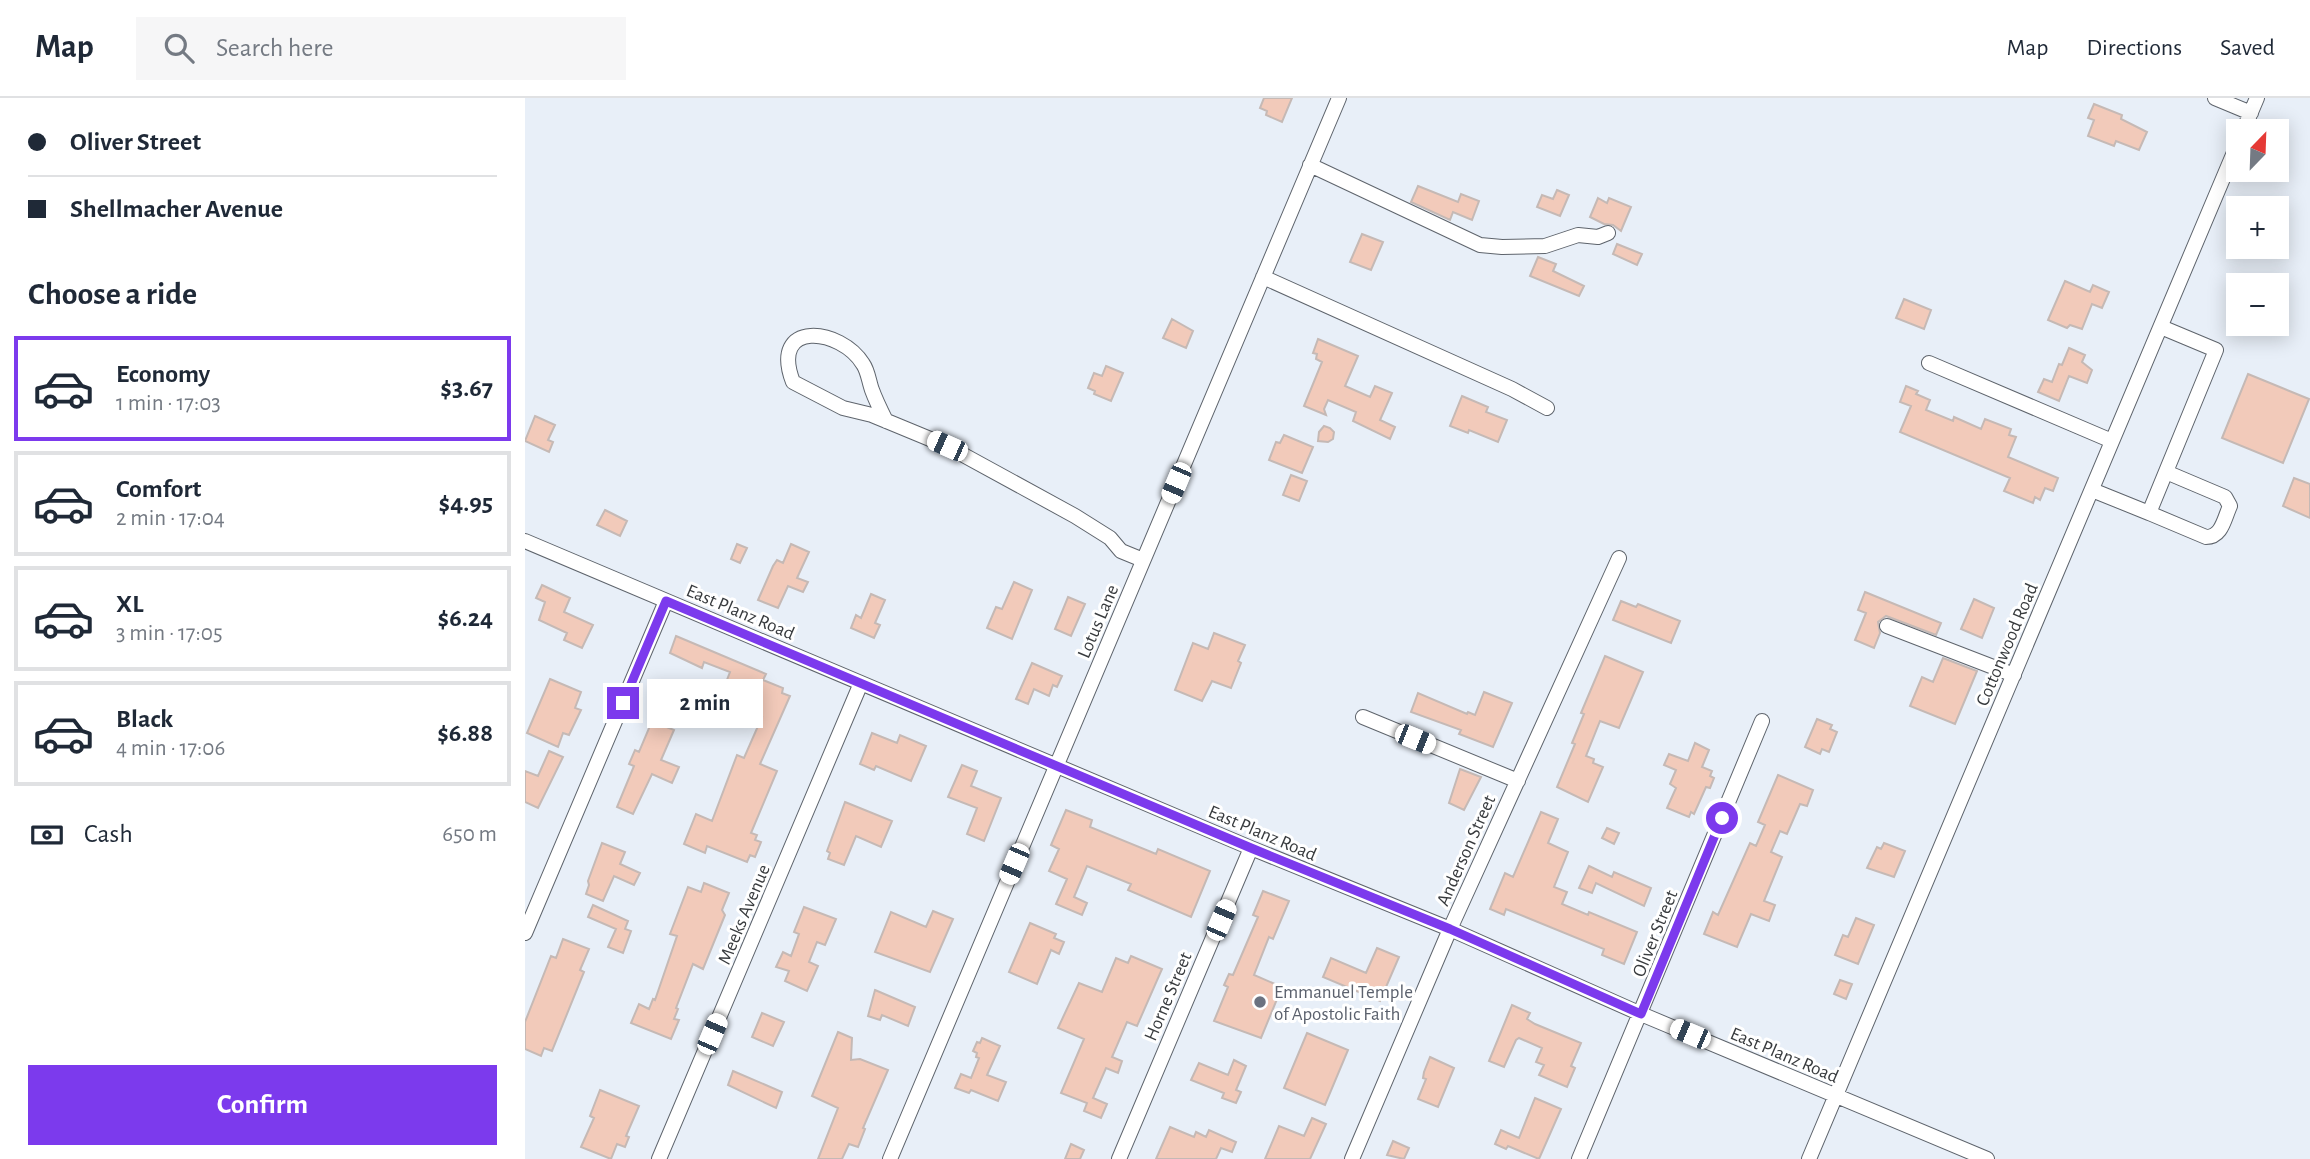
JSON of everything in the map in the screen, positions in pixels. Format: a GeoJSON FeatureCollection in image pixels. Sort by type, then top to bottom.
{"type":"FeatureCollection","features":[{"type":"Feature","properties":{"kind":"street","name":"Lotus Lane"},"geometry":{"type":"LineString","coordinates":[[890,1159],[1339,98]]}},
{"type":"Feature","properties":{"kind":"street"},"geometry":{"type":"LineString","coordinates":[[2214,98],[2251,113]]}},
{"type":"Feature","properties":{"kind":"street"},"geometry":{"type":"LineString","coordinates":[[2248,119],[2257,98]]}},
{"type":"Feature","properties":{"kind":"street"},"geometry":{"type":"LineString","coordinates":[[1310,166],[1480,245],[1545,246],[1578,235],[1598,237],[1608,233]]}},
{"type":"Feature","properties":{"kind":"street","name":"Cottonwood Road"},"geometry":{"type":"LineString","coordinates":[[1809,1159],[2226,172]]}},
{"type":"Feature","properties":{"kind":"street"},"geometry":{"type":"LineString","coordinates":[[1263,277],[1513,389],[1547,408]]}},
{"type":"Feature","properties":{"kind":"street"},"geometry":{"type":"LineString","coordinates":[[2149,513],[2216,349],[2161,327]]}},
{"type":"Feature","properties":{"kind":"street"},"geometry":{"type":"LineString","coordinates":[[886,421],[864,365],[852,353],[833,340],[814,335],[802,336],[792,345],[787,365],[793,382],[843,408],[886,421],[947,446],[1022,485],[1110,538],[1121,551],[1143,560]]}},
{"type":"Feature","properties":{"kind":"street"},"geometry":{"type":"LineString","coordinates":[[1929,363],[2112,442]]}},
{"type":"Feature","properties":{"kind":"street"},"geometry":{"type":"LineString","coordinates":[[2092,490],[2206,537],[2218,534],[2230,506],[2225,496],[2166,472]]}},
{"type":"Feature","properties":{"kind":"street","name":"East Planz Road"},"geometry":{"type":"LineString","coordinates":[[525,541],[1251,848],[1450,929],[1641,1014],[1987,1159]]}},
{"type":"Feature","properties":{"kind":"street","name":"Anderson Street"},"geometry":{"type":"LineString","coordinates":[[1352,1159],[1450,929],[1619,558]]}},
{"type":"Feature","properties":{"kind":"street"},"geometry":{"type":"LineString","coordinates":[[525,933],[666,601]]}},
{"type":"Feature","properties":{"kind":"street"},"geometry":{"type":"LineString","coordinates":[[1887,626],[2014,675]]}},
{"type":"Feature","properties":{"kind":"street","name":"Meeks Avenue"},"geometry":{"type":"LineString","coordinates":[[659,1159],[861,683]]}},
{"type":"Feature","properties":{"kind":"street"},"geometry":{"type":"LineString","coordinates":[[1363,718],[1518,781]]}},
{"type":"Feature","properties":{"kind":"street","name":"Oliver Street"},"geometry":{"type":"LineString","coordinates":[[1579,1159],[1762,721]]}},
{"type":"Feature","properties":{"kind":"street","name":"Horne Street"},"geometry":{"type":"LineString","coordinates":[[1119,1159],[1251,848]]}},
{"type":"Feature","properties":{"kind":"building"},"geometry":{"type":"Polygon","coordinates":[[[1264,98],[1292,98],[1282,122],[1266,115],[1267,111],[1260,108],[1264,98]]]}},
{"type":"Feature","properties":{"kind":"building"},"geometry":{"type":"Polygon","coordinates":[[[2094,104],[2122,115],[2121,119],[2147,132],[2139,150],[2116,141],[2114,146],[2088,136],[2094,120],[2088,118],[2094,104]]]}},
{"type":"Feature","properties":{"kind":"building"},"geometry":{"type":"Polygon","coordinates":[[[1418,186],[1458,202],[1461,194],[1479,201],[1472,220],[1453,212],[1450,220],[1411,202],[1418,186]]]}},
{"type":"Feature","properties":{"kind":"building"},"geometry":{"type":"Polygon","coordinates":[[[1557,190],[1569,195],[1560,216],[1537,207],[1542,195],[1553,199],[1557,190]]]}},
{"type":"Feature","properties":{"kind":"building"},"geometry":{"type":"Polygon","coordinates":[[[1598,198],[1607,203],[1609,198],[1631,207],[1621,231],[1613,225],[1590,217],[1598,198]]]}},
{"type":"Feature","properties":{"kind":"building"},"geometry":{"type":"Polygon","coordinates":[[[1362,234],[1383,242],[1371,270],[1350,262],[1362,234]]]}},
{"type":"Feature","properties":{"kind":"building"},"geometry":{"type":"Polygon","coordinates":[[[1617,244],[1642,254],[1637,265],[1613,254],[1617,244]]]}},
{"type":"Feature","properties":{"kind":"building"},"geometry":{"type":"Polygon","coordinates":[[[1538,257],[1556,264],[1553,271],[1584,286],[1579,296],[1530,276],[1538,257]]]}},
{"type":"Feature","properties":{"kind":"building"},"geometry":{"type":"Polygon","coordinates":[[[2065,281],[2090,292],[2093,285],[2109,292],[2102,308],[2092,304],[2082,329],[2070,325],[2067,328],[2048,320],[2065,281]]]}},
{"type":"Feature","properties":{"kind":"building"},"geometry":{"type":"Polygon","coordinates":[[[1904,299],[1931,310],[1924,329],[1896,318],[1904,299]]]}},
{"type":"Feature","properties":{"kind":"building"},"geometry":{"type":"Polygon","coordinates":[[[1172,319],[1193,331],[1186,348],[1163,338],[1172,319]]]}},
{"type":"Feature","properties":{"kind":"building"},"geometry":{"type":"Polygon","coordinates":[[[1318,339],[1358,356],[1345,386],[1370,397],[1375,386],[1392,393],[1380,420],[1395,427],[1390,439],[1353,421],[1356,412],[1328,400],[1324,409],[1326,415],[1304,406],[1322,362],[1316,359],[1317,354],[1313,353],[1318,339]]]}},
{"type":"Feature","properties":{"kind":"building"},"geometry":{"type":"Polygon","coordinates":[[[2069,348],[2085,355],[2082,362],[2092,370],[2087,383],[2069,376],[2059,401],[2038,392],[2044,379],[2052,382],[2069,348]]]}},
{"type":"Feature","properties":{"kind":"building"},"geometry":{"type":"Polygon","coordinates":[[[1106,366],[1123,373],[1111,401],[1094,394],[1095,391],[1088,388],[1094,373],[1102,376],[1106,366]]]}},
{"type":"Feature","properties":{"kind":"building"},"geometry":{"type":"Polygon","coordinates":[[[2248,374],[2309,399],[2283,463],[2222,438],[2248,374]]]}},
{"type":"Feature","properties":{"kind":"building"},"geometry":{"type":"Polygon","coordinates":[[[1906,386],[1930,400],[1926,410],[1953,421],[1954,417],[1981,429],[1985,419],[2011,429],[2009,435],[2016,437],[2008,457],[2058,478],[2053,491],[2045,488],[2040,500],[2035,497],[2033,503],[2004,491],[2010,478],[1900,432],[1911,406],[1900,402],[1906,386]]]}},
{"type":"Feature","properties":{"kind":"building"},"geometry":{"type":"Polygon","coordinates":[[[1462,396],[1488,407],[1486,412],[1507,420],[1498,442],[1469,430],[1468,433],[1450,426],[1462,396]]]}},
{"type":"Feature","properties":{"kind":"building"},"geometry":{"type":"Polygon","coordinates":[[[535,416],[555,425],[548,440],[553,442],[549,452],[525,441],[535,416]]]}},
{"type":"Feature","properties":{"kind":"building"},"geometry":{"type":"Polygon","coordinates":[[[1324,426],[1334,432],[1333,439],[1328,442],[1318,441],[1319,432],[1324,426]]]}},
{"type":"Feature","properties":{"kind":"building"},"geometry":{"type":"Polygon","coordinates":[[[1284,435],[1313,447],[1302,473],[1269,460],[1276,442],[1280,443],[1284,435]]]}},
{"type":"Feature","properties":{"kind":"building"},"geometry":{"type":"Polygon","coordinates":[[[1291,475],[1307,481],[1299,501],[1283,495],[1291,475]]]}},
{"type":"Feature","properties":{"kind":"building"},"geometry":{"type":"Polygon","coordinates":[[[2294,478],[2310,484],[2310,518],[2283,506],[2294,478]]]}},
{"type":"Feature","properties":{"kind":"building"},"geometry":{"type":"Polygon","coordinates":[[[605,510],[627,521],[620,536],[597,525],[605,510]]]}},
{"type":"Feature","properties":{"kind":"building"},"geometry":{"type":"Polygon","coordinates":[[[737,544],[747,548],[740,563],[731,559],[737,544]]]}},
{"type":"Feature","properties":{"kind":"building"},"geometry":{"type":"Polygon","coordinates":[[[791,544],[809,552],[797,578],[808,582],[803,592],[788,586],[778,608],[758,600],[773,566],[777,560],[783,563],[791,544]]]}},
{"type":"Feature","properties":{"kind":"building"},"geometry":{"type":"Polygon","coordinates":[[[1014,582],[1032,590],[1012,639],[987,628],[996,607],[1002,609],[1014,582]]]}},
{"type":"Feature","properties":{"kind":"building"},"geometry":{"type":"Polygon","coordinates":[[[542,585],[570,598],[564,612],[593,625],[582,648],[564,640],[567,633],[539,620],[545,602],[536,598],[542,585]]]}},
{"type":"Feature","properties":{"kind":"building"},"geometry":{"type":"Polygon","coordinates":[[[1865,592],[1941,623],[1936,635],[1886,616],[1878,622],[1880,633],[1874,648],[1855,640],[1866,613],[1858,610],[1865,592]]]}},
{"type":"Feature","properties":{"kind":"building"},"geometry":{"type":"Polygon","coordinates":[[[871,594],[885,600],[875,623],[880,625],[874,638],[851,628],[856,615],[861,618],[871,594]]]}},
{"type":"Feature","properties":{"kind":"building"},"geometry":{"type":"Polygon","coordinates":[[[1068,597],[1085,604],[1071,636],[1055,629],[1068,597]]]}},
{"type":"Feature","properties":{"kind":"building"},"geometry":{"type":"Polygon","coordinates":[[[1974,599],[1994,608],[1982,638],[1961,629],[1974,599]]]}},
{"type":"Feature","properties":{"kind":"building"},"geometry":{"type":"Polygon","coordinates":[[[1621,601],[1636,607],[1638,604],[1680,621],[1671,643],[1613,620],[1621,601]]]}},
{"type":"Feature","properties":{"kind":"building"},"geometry":{"type":"Polygon","coordinates":[[[1214,633],[1245,645],[1231,688],[1212,681],[1202,701],[1175,690],[1193,643],[1208,649],[1214,633]]]}},
{"type":"Feature","properties":{"kind":"building"},"geometry":{"type":"Polygon","coordinates":[[[676,636],[766,674],[763,680],[783,688],[782,693],[790,696],[760,764],[777,771],[751,833],[757,835],[755,840],[761,842],[755,857],[750,855],[747,862],[707,846],[705,853],[684,844],[696,814],[712,821],[737,755],[744,758],[762,717],[753,714],[758,700],[725,685],[730,672],[704,662],[702,668],[670,653],[676,636]]]}},
{"type":"Feature","properties":{"kind":"building"},"geometry":{"type":"Polygon","coordinates":[[[1605,656],[1643,672],[1619,728],[1600,721],[1586,756],[1603,767],[1588,802],[1557,787],[1575,744],[1572,743],[1584,714],[1581,713],[1605,656]]]}},
{"type":"Feature","properties":{"kind":"building"},"geometry":{"type":"Polygon","coordinates":[[[1943,658],[1977,671],[1955,724],[1910,706],[1922,677],[1933,682],[1943,658]]]}},
{"type":"Feature","properties":{"kind":"building"},"geometry":{"type":"Polygon","coordinates":[[[1032,663],[1062,676],[1057,687],[1053,685],[1049,696],[1034,689],[1028,704],[1016,699],[1032,663]]]}},
{"type":"Feature","properties":{"kind":"building"},"geometry":{"type":"Polygon","coordinates":[[[550,679],[581,692],[575,708],[581,710],[569,735],[563,733],[558,747],[527,733],[550,679]]]}},
{"type":"Feature","properties":{"kind":"building"},"geometry":{"type":"Polygon","coordinates":[[[1484,692],[1512,703],[1493,747],[1459,734],[1461,730],[1411,712],[1418,693],[1475,715],[1484,692]]]}},
{"type":"Feature","properties":{"kind":"building"},"geometry":{"type":"Polygon","coordinates":[[[1817,719],[1832,725],[1830,729],[1837,732],[1829,752],[1822,749],[1820,754],[1805,747],[1817,719]]]}},
{"type":"Feature","properties":{"kind":"building"},"geometry":{"type":"Polygon","coordinates":[[[652,721],[674,730],[661,760],[679,767],[672,783],[652,774],[633,814],[617,807],[634,766],[629,764],[635,750],[639,752],[652,721]]]}},
{"type":"Feature","properties":{"kind":"building"},"geometry":{"type":"Polygon","coordinates":[[[872,733],[897,743],[900,735],[926,746],[911,781],[876,766],[874,770],[860,764],[872,733]]]}},
{"type":"Feature","properties":{"kind":"building"},"geometry":{"type":"Polygon","coordinates":[[[1695,743],[1709,750],[1702,767],[1712,771],[1710,776],[1714,778],[1710,788],[1706,787],[1694,814],[1691,812],[1689,817],[1667,808],[1676,788],[1670,784],[1676,770],[1664,765],[1669,754],[1688,761],[1695,743]]]}},
{"type":"Feature","properties":{"kind":"building"},"geometry":{"type":"Polygon","coordinates":[[[549,751],[563,757],[538,808],[525,802],[525,771],[538,776],[549,751]]]}},
{"type":"Feature","properties":{"kind":"building"},"geometry":{"type":"Polygon","coordinates":[[[962,765],[977,771],[971,786],[1001,798],[984,841],[967,834],[977,808],[948,797],[962,765]]]}},
{"type":"Feature","properties":{"kind":"building"},"geometry":{"type":"Polygon","coordinates":[[[1460,769],[1481,777],[1464,810],[1449,803],[1460,769]]]}},
{"type":"Feature","properties":{"kind":"building"},"geometry":{"type":"Polygon","coordinates":[[[1778,775],[1813,790],[1807,806],[1800,804],[1787,834],[1780,831],[1771,852],[1782,857],[1764,901],[1775,905],[1769,921],[1751,914],[1737,947],[1704,934],[1713,912],[1718,915],[1750,843],[1756,846],[1765,825],[1758,822],[1778,775]]]}},
{"type":"Feature","properties":{"kind":"building"},"geometry":{"type":"Polygon","coordinates":[[[845,802],[892,821],[881,847],[856,836],[844,865],[828,859],[830,853],[827,851],[845,802]]]}},
{"type":"Feature","properties":{"kind":"building"},"geometry":{"type":"Polygon","coordinates":[[[1066,810],[1092,820],[1090,827],[1156,854],[1158,849],[1210,871],[1191,917],[1128,890],[1131,884],[1087,866],[1074,897],[1087,903],[1082,915],[1056,904],[1067,879],[1049,871],[1059,849],[1051,845],[1066,810]]]}},
{"type":"Feature","properties":{"kind":"building"},"geometry":{"type":"Polygon","coordinates":[[[1541,812],[1558,819],[1548,843],[1568,852],[1554,887],[1567,892],[1562,904],[1637,932],[1624,964],[1602,955],[1604,949],[1506,909],[1504,915],[1490,909],[1505,873],[1513,877],[1541,812]]]}},
{"type":"Feature","properties":{"kind":"building"},"geometry":{"type":"Polygon","coordinates":[[[1607,828],[1619,833],[1614,844],[1602,838],[1607,828]]]}},
{"type":"Feature","properties":{"kind":"building"},"geometry":{"type":"Polygon","coordinates":[[[602,843],[625,852],[620,864],[640,873],[634,885],[614,876],[603,901],[586,894],[602,843]]]}},
{"type":"Feature","properties":{"kind":"building"},"geometry":{"type":"Polygon","coordinates":[[[1884,843],[1905,851],[1894,877],[1867,868],[1877,847],[1881,849],[1884,843]]]}},
{"type":"Feature","properties":{"kind":"building"},"geometry":{"type":"Polygon","coordinates":[[[1589,866],[1612,877],[1614,872],[1651,888],[1644,906],[1596,883],[1592,893],[1579,888],[1589,866]]]}},
{"type":"Feature","properties":{"kind":"building"},"geometry":{"type":"Polygon","coordinates":[[[704,883],[729,893],[722,910],[725,915],[703,969],[693,964],[676,1008],[678,1009],[674,1019],[679,1020],[671,1039],[631,1023],[639,1004],[649,1009],[653,999],[655,1000],[677,936],[670,934],[688,887],[701,892],[704,883]]]}},
{"type":"Feature","properties":{"kind":"building"},"geometry":{"type":"Polygon","coordinates":[[[1263,891],[1289,901],[1273,939],[1269,937],[1254,975],[1282,987],[1261,1038],[1214,1021],[1228,987],[1224,985],[1229,974],[1233,975],[1258,917],[1253,915],[1263,891]]]}},
{"type":"Feature","properties":{"kind":"building"},"geometry":{"type":"Polygon","coordinates":[[[593,905],[628,921],[625,929],[631,931],[623,953],[608,947],[616,929],[588,917],[593,905]]]}},
{"type":"Feature","properties":{"kind":"building"},"geometry":{"type":"Polygon","coordinates":[[[804,907],[836,919],[825,945],[817,942],[809,962],[818,966],[807,991],[785,981],[789,971],[776,967],[783,952],[791,956],[799,934],[794,932],[804,907]]]}},
{"type":"Feature","properties":{"kind":"building"},"geometry":{"type":"Polygon","coordinates":[[[933,911],[953,919],[930,972],[875,952],[891,912],[926,927],[933,911]]]}},
{"type":"Feature","properties":{"kind":"building"},"geometry":{"type":"Polygon","coordinates":[[[1856,918],[1874,925],[1858,964],[1835,955],[1843,935],[1848,937],[1856,918]]]}},
{"type":"Feature","properties":{"kind":"building"},"geometry":{"type":"Polygon","coordinates":[[[1030,923],[1056,934],[1054,938],[1064,942],[1059,954],[1051,950],[1037,984],[1009,972],[1030,923]]]}},
{"type":"Feature","properties":{"kind":"building"},"geometry":{"type":"Polygon","coordinates":[[[563,939],[589,949],[580,970],[584,972],[552,1051],[544,1048],[541,1056],[525,1049],[525,1022],[551,956],[556,958],[563,939]]]}},
{"type":"Feature","properties":{"kind":"building"},"geometry":{"type":"Polygon","coordinates":[[[1377,948],[1399,957],[1380,1001],[1323,977],[1331,958],[1366,973],[1377,948]]]}},
{"type":"Feature","properties":{"kind":"building"},"geometry":{"type":"Polygon","coordinates":[[[1131,956],[1162,969],[1137,1026],[1127,1022],[1112,1057],[1122,1061],[1118,1073],[1106,1068],[1093,1098],[1107,1104],[1101,1118],[1084,1111],[1087,1103],[1061,1093],[1084,1039],[1058,1028],[1079,983],[1102,992],[1116,958],[1128,963],[1131,956]]]}},
{"type":"Feature","properties":{"kind":"building"},"geometry":{"type":"Polygon","coordinates":[[[1840,980],[1852,984],[1846,999],[1834,994],[1840,980]]]}},
{"type":"Feature","properties":{"kind":"building"},"geometry":{"type":"Polygon","coordinates":[[[875,990],[915,1007],[908,1026],[882,1015],[880,1020],[868,1016],[875,990]]]}},
{"type":"Feature","properties":{"kind":"building"},"geometry":{"type":"Polygon","coordinates":[[[1512,1005],[1530,1013],[1527,1019],[1535,1024],[1581,1043],[1571,1066],[1575,1068],[1567,1087],[1539,1075],[1544,1065],[1536,1062],[1542,1048],[1519,1038],[1504,1067],[1489,1061],[1512,1005]]]}},
{"type":"Feature","properties":{"kind":"building"},"geometry":{"type":"Polygon","coordinates":[[[762,1013],[784,1022],[773,1046],[752,1037],[762,1013]]]}},
{"type":"Feature","properties":{"kind":"building"},"geometry":{"type":"Polygon","coordinates":[[[838,1032],[852,1038],[851,1060],[860,1059],[888,1070],[863,1128],[865,1129],[858,1147],[849,1144],[842,1159],[818,1159],[838,1108],[812,1096],[838,1032]]]}},
{"type":"Feature","properties":{"kind":"building"},"geometry":{"type":"Polygon","coordinates":[[[1307,1033],[1348,1050],[1325,1105],[1284,1088],[1307,1033]]]}},
{"type":"Feature","properties":{"kind":"building"},"geometry":{"type":"Polygon","coordinates":[[[982,1038],[1000,1046],[987,1075],[1006,1082],[998,1101],[971,1090],[969,1093],[955,1088],[961,1074],[971,1078],[979,1058],[973,1051],[982,1038]]]}},
{"type":"Feature","properties":{"kind":"building"},"geometry":{"type":"Polygon","coordinates":[[[1430,1057],[1454,1068],[1438,1107],[1418,1099],[1426,1079],[1423,1078],[1424,1072],[1430,1057]]]}},
{"type":"Feature","properties":{"kind":"building"},"geometry":{"type":"Polygon","coordinates":[[[1234,1060],[1246,1066],[1236,1090],[1241,1092],[1236,1103],[1222,1098],[1224,1093],[1191,1080],[1199,1063],[1228,1075],[1234,1060]]]}},
{"type":"Feature","properties":{"kind":"building"},"geometry":{"type":"Polygon","coordinates":[[[733,1071],[782,1092],[776,1108],[728,1085],[733,1071]]]}},
{"type":"Feature","properties":{"kind":"building"},"geometry":{"type":"Polygon","coordinates":[[[600,1090],[639,1106],[626,1136],[629,1137],[625,1147],[617,1144],[611,1159],[581,1147],[594,1118],[590,1116],[600,1090]]]}},
{"type":"Feature","properties":{"kind":"building"},"geometry":{"type":"Polygon","coordinates":[[[1535,1098],[1561,1109],[1539,1159],[1508,1146],[1506,1149],[1495,1144],[1501,1130],[1519,1138],[1535,1098]]]}},
{"type":"Feature","properties":{"kind":"building"},"geometry":{"type":"Polygon","coordinates":[[[1312,1118],[1326,1124],[1310,1159],[1265,1159],[1279,1126],[1304,1136],[1312,1118]]]}},
{"type":"Feature","properties":{"kind":"building"},"geometry":{"type":"Polygon","coordinates":[[[1170,1127],[1194,1137],[1196,1132],[1206,1137],[1209,1130],[1236,1142],[1232,1152],[1221,1148],[1216,1159],[1156,1159],[1170,1127]]]}},
{"type":"Feature","properties":{"kind":"building"},"geometry":{"type":"Polygon","coordinates":[[[1393,1141],[1409,1148],[1404,1159],[1387,1155],[1393,1141]]]}},
{"type":"Feature","properties":{"kind":"building"},"geometry":{"type":"Polygon","coordinates":[[[1071,1144],[1084,1150],[1080,1159],[1065,1159],[1071,1144]]]}},
{"type":"Feature","properties":{"kind":"place","name":"Emmanuel Temple of Apostolic Faith"},"geometry":{"type":"Point","coordinates":[1260,1002]}},
{"type":"Feature","properties":{"kind":"route"},"geometry":{"type":"LineString","coordinates":[[623,703],[666,601],[1450,929],[1641,1014],[1722,818]]}}]}
